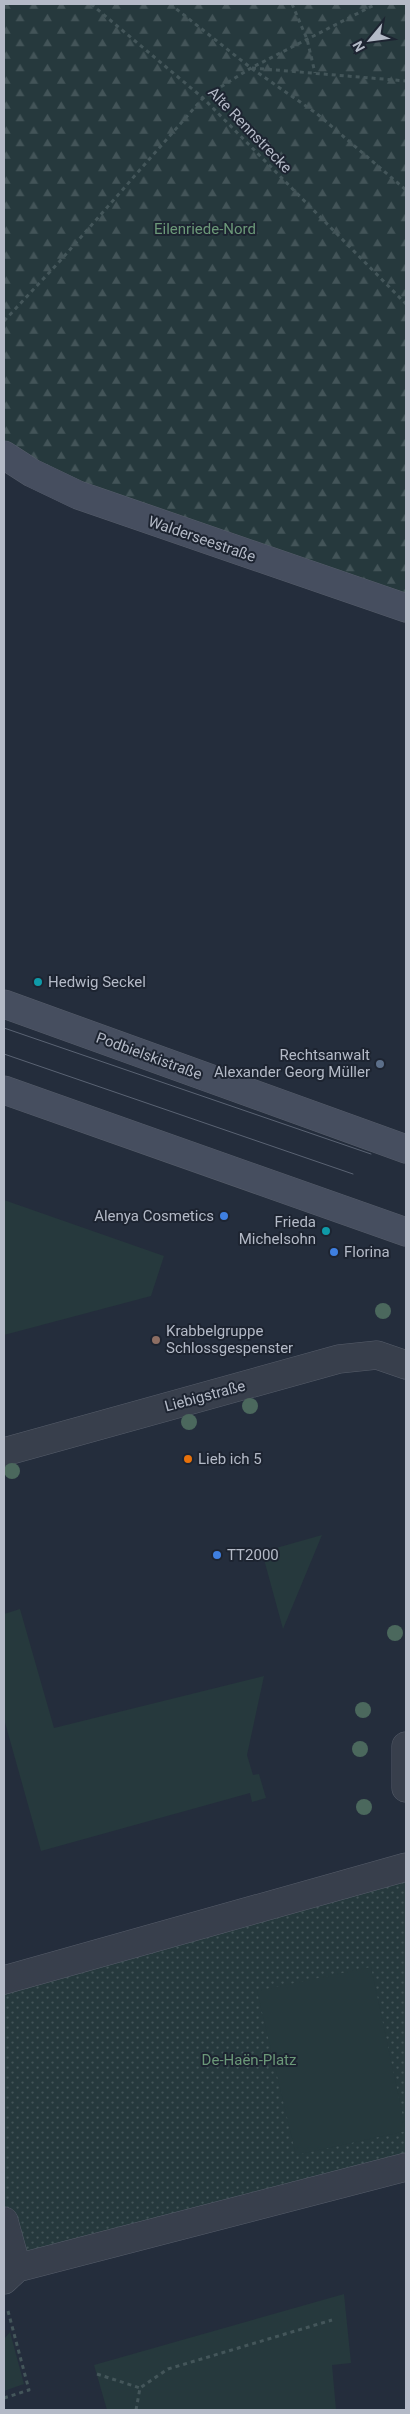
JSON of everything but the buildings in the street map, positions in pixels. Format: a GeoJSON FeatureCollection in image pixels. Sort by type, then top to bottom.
{"type":"FeatureCollection","features":[{"type":"Feature","properties":{"kind":"main road","name":"Walderseestraße"},"geometry":{"type":"LineString","coordinates":[[4,455],[32,473],[78,495],[406,608]]}},
{"type":"Feature","properties":{"kind":"main road","name":"Podbielskistraße"},"geometry":{"type":"LineString","coordinates":[[4,1004],[406,1149]]}},
{"type":"Feature","properties":{"kind":"main road"},"geometry":{"type":"LineString","coordinates":[[4,1090],[406,1232]]}},
{"type":"Feature","properties":{"kind":"street","name":"Liebigstraße"},"geometry":{"type":"LineString","coordinates":[[4,1452],[339,1360],[378,1355],[406,1366]]}},
{"type":"Feature","properties":{"kind":"street"},"geometry":{"type":"LineString","coordinates":[[406,1746],[406,1788]]}},
{"type":"Feature","properties":{"kind":"street"},"geometry":{"type":"LineString","coordinates":[[4,1980],[406,1868]]}},
{"type":"Feature","properties":{"kind":"street"},"geometry":{"type":"LineString","coordinates":[[4,2221],[9,2284],[406,2167]]}},
{"type":"Feature","properties":{"kind":"path","name":"Alte Rennstrecke"},"geometry":{"type":"LineString","coordinates":[[91,4],[204,98],[382,282],[406,304]]}},
{"type":"Feature","properties":{"kind":"path"},"geometry":{"type":"LineString","coordinates":[[170,4],[251,68],[316,113],[406,190]]}},
{"type":"Feature","properties":{"kind":"path"},"geometry":{"type":"LineString","coordinates":[[292,4],[307,40],[315,74]]}},
{"type":"Feature","properties":{"kind":"path"},"geometry":{"type":"LineString","coordinates":[[4,321],[67,254],[204,98],[251,68],[376,4]]}},
{"type":"Feature","properties":{"kind":"path"},"geometry":{"type":"LineString","coordinates":[[251,68],[406,81]]}},
{"type":"Feature","properties":{"kind":"path"},"geometry":{"type":"LineString","coordinates":[[4,2398],[29,2390],[9,2284]]}},
{"type":"Feature","properties":{"kind":"path"},"geometry":{"type":"LineString","coordinates":[[136,2410],[140,2388],[168,2369],[332,2320]]}},
{"type":"Feature","properties":{"kind":"path"},"geometry":{"type":"LineString","coordinates":[[97,2374],[140,2388]]}},
{"type":"Feature","properties":{"kind":"green space","name":"Eilenriede-Nord"},"geometry":{"type":"Polygon","coordinates":[[[4,4],[406,4],[406,608],[4,455],[4,4]]]}},
{"type":"Feature","properties":{"kind":"green space"},"geometry":{"type":"Polygon","coordinates":[[[4,1200],[164,1256],[151,1296],[4,1335],[4,1200]]]}},
{"type":"Feature","properties":{"kind":"green space"},"geometry":{"type":"Polygon","coordinates":[[[322,1535],[283,1629],[262,1552],[322,1535]]]}},
{"type":"Feature","properties":{"kind":"green space"},"geometry":{"type":"Polygon","coordinates":[[[20,1609],[54,1728],[264,1676],[247,1755],[253,1775],[259,1774],[266,1798],[252,1802],[250,1793],[41,1851],[4,1719],[4,1614],[20,1609]]]}},
{"type":"Feature","properties":{"kind":"green space","name":"De-Haën-Platz"},"geometry":{"type":"Polygon","coordinates":[[[406,1867],[406,2167],[4,2280],[4,1980],[406,1867]]]}},
{"type":"Feature","properties":{"kind":"green space"},"geometry":{"type":"Polygon","coordinates":[[[371,1967],[406,2131],[296,2155],[257,1991],[371,1967]]]}},
{"type":"Feature","properties":{"kind":"green space"},"geometry":{"type":"Polygon","coordinates":[[[344,2294],[351,2363],[332,2365],[336,2410],[107,2410],[94,2365],[344,2294]]]}},
{"type":"Feature","properties":{"kind":"green space"},"geometry":{"type":"Polygon","coordinates":[[[10,2332],[24,2384],[4,2391],[4,2339],[10,2332]]]}},
{"type":"Feature","properties":{"kind":"tram line"},"geometry":{"type":"LineString","coordinates":[[4,1028],[371,1154]]}},
{"type":"Feature","properties":{"kind":"tram line"},"geometry":{"type":"LineString","coordinates":[[4,1054],[353,1174]]}},
{"type":"Feature","properties":{"kind":"place","name":"Hedwig Seckel"},"geometry":{"type":"Point","coordinates":[38,982]}},
{"type":"Feature","properties":{"kind":"place","name":"Rechtsanwalt Alexander Georg Müller"},"geometry":{"type":"Point","coordinates":[380,1064]}},
{"type":"Feature","properties":{"kind":"place","name":"Alenya Cosmetics"},"geometry":{"type":"Point","coordinates":[224,1216]}},
{"type":"Feature","properties":{"kind":"place","name":"Frieda Michelsohn"},"geometry":{"type":"Point","coordinates":[326,1231]}},
{"type":"Feature","properties":{"kind":"place","name":"Florina"},"geometry":{"type":"Point","coordinates":[334,1252]}},
{"type":"Feature","properties":{"kind":"place","name":"Krabbelgruppe Schlossgespenster"},"geometry":{"type":"Point","coordinates":[156,1340]}},
{"type":"Feature","properties":{"kind":"place","name":"Lieb ich 5"},"geometry":{"type":"Point","coordinates":[188,1459]}},
{"type":"Feature","properties":{"kind":"place","name":"TT2000"},"geometry":{"type":"Point","coordinates":[217,1555]}}]}
